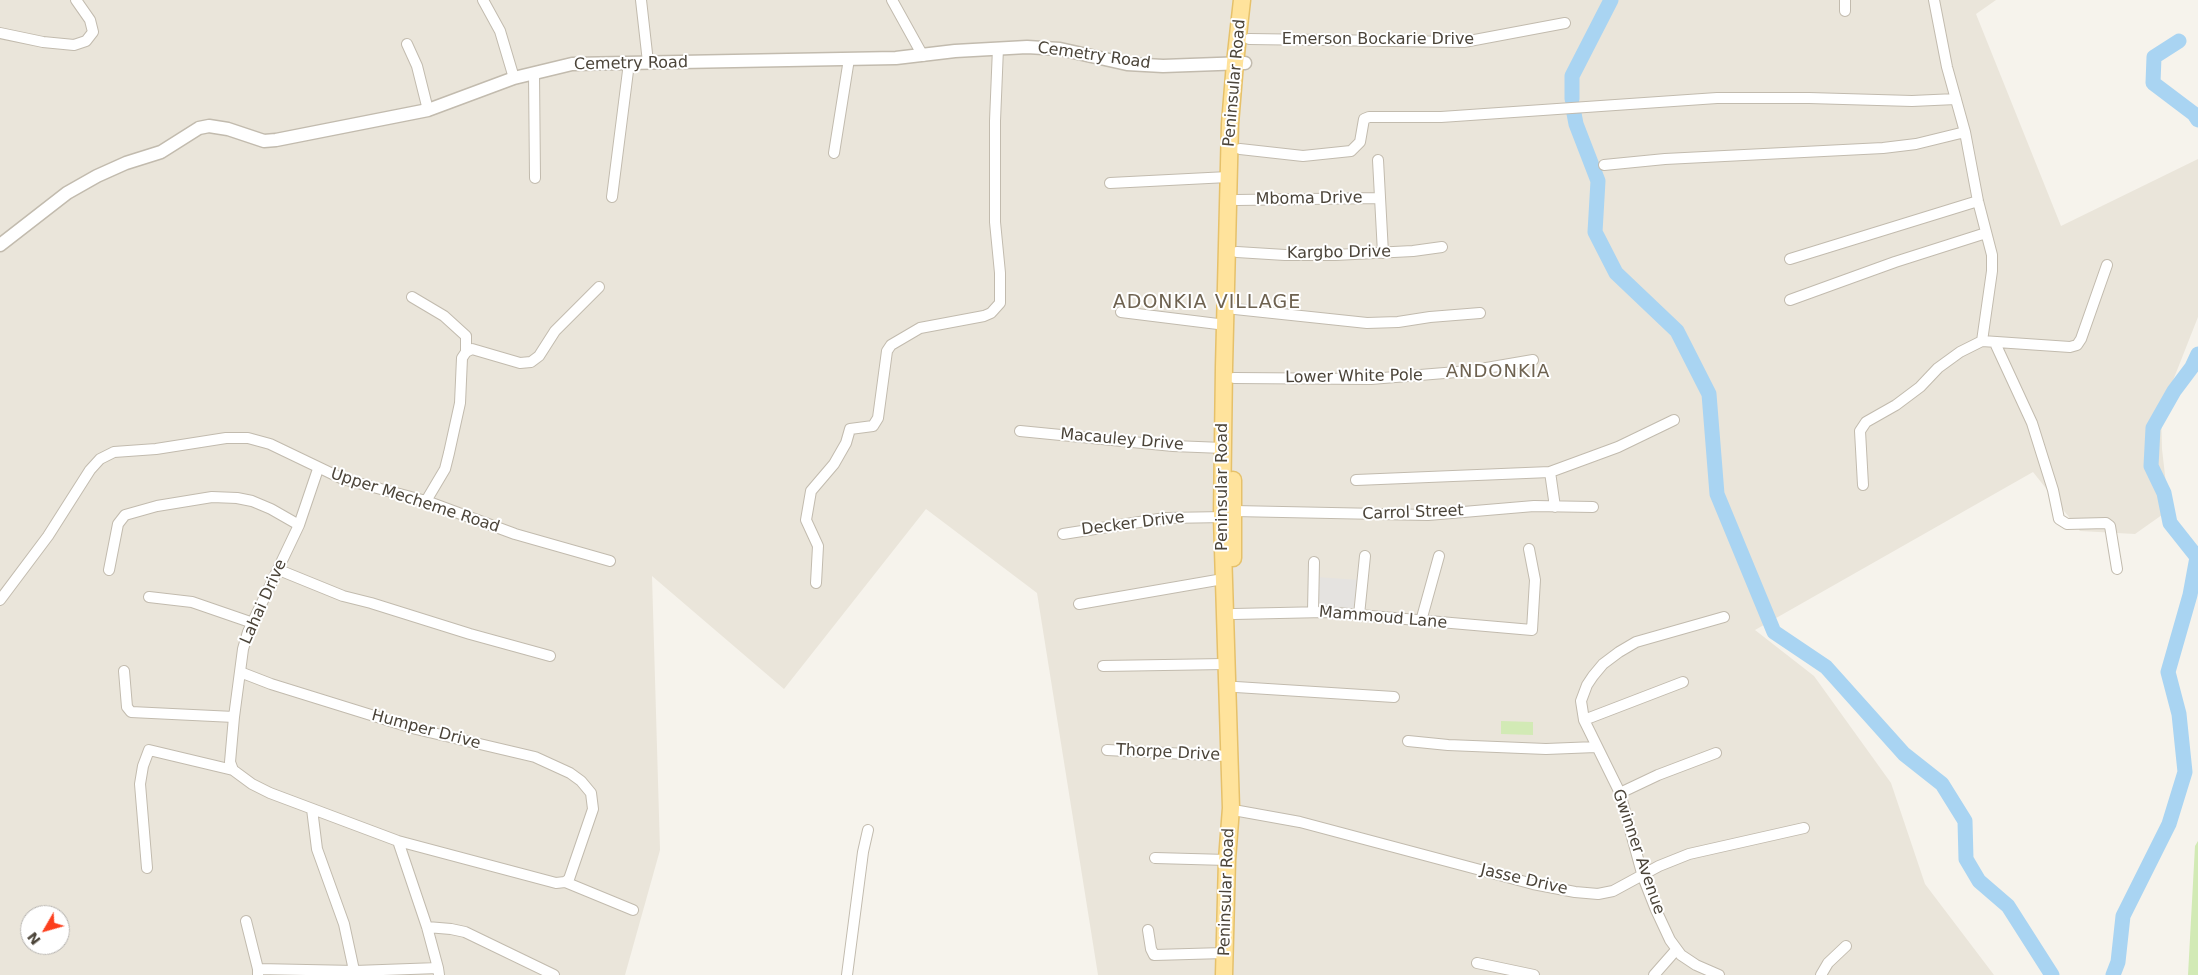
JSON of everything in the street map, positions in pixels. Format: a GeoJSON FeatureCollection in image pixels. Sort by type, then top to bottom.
{"type":"FeatureCollection","features":[{"type":"Feature","properties":{"kind":"main road","name":"Peninsular Road"},"geometry":{"type":"LineString","coordinates":[[1224,975],[1226,860],[1230,808],[1223,580],[1230,515],[1242,0]]}},
{"type":"Feature","properties":{"kind":"main road","name":"Peninsular Road"},"geometry":{"type":"LineString","coordinates":[[1234,975],[1239,811],[1230,515],[1223,448],[1228,177],[1240,63],[1249,39],[1254,0]]}},
{"type":"Feature","properties":{"kind":"street"},"geometry":{"type":"LineString","coordinates":[[0,33],[43,42],[74,45],[86,41],[93,32],[90,20],[76,0]]}},
{"type":"Feature","properties":{"kind":"street"},"geometry":{"type":"LineString","coordinates":[[482,0],[500,32],[514,78]]}},
{"type":"Feature","properties":{"kind":"street"},"geometry":{"type":"LineString","coordinates":[[641,0],[648,62]]}},
{"type":"Feature","properties":{"kind":"street"},"geometry":{"type":"LineString","coordinates":[[892,0],[923,56]]}},
{"type":"Feature","properties":{"kind":"street"},"geometry":{"type":"LineString","coordinates":[[1934,0],[1946,67],[1965,132],[1978,201],[1992,255],[1992,271],[1982,341]]}},
{"type":"Feature","properties":{"kind":"street","name":"Emerson Bockarie Drive"},"geometry":{"type":"LineString","coordinates":[[1249,39],[1464,42],[1565,23]]}},
{"type":"Feature","properties":{"kind":"street"},"geometry":{"type":"LineString","coordinates":[[407,44],[417,66],[428,110]]}},
{"type":"Feature","properties":{"kind":"street"},"geometry":{"type":"LineString","coordinates":[[816,583],[818,546],[806,520],[811,491],[834,464],[846,443],[850,429],[867,429],[873,426],[878,418],[887,351],[891,345],[920,328],[984,316],[1000,304],[1000,273],[995,222],[998,48]]}},
{"type":"Feature","properties":{"kind":"street","name":"Cemetry Road"},"geometry":{"type":"LineString","coordinates":[[0,245],[9,236],[67,193],[112,170],[160,152],[199,128],[209,126],[228,129],[264,140],[276,140],[428,110],[514,78],[572,64],[849,59],[923,56],[998,48],[1060,49],[1127,64],[1163,66],[1240,63]]}},
{"type":"Feature","properties":{"kind":"street"},"geometry":{"type":"LineString","coordinates":[[834,153],[849,59]]}},
{"type":"Feature","properties":{"kind":"street"},"geometry":{"type":"LineString","coordinates":[[612,197],[629,63]]}},
{"type":"Feature","properties":{"kind":"street"},"geometry":{"type":"LineString","coordinates":[[534,73],[535,178]]}},
{"type":"Feature","properties":{"kind":"street"},"geometry":{"type":"LineString","coordinates":[[1240,149],[1303,156],[1351,151],[1360,142],[1364,119],[1369,117],[1441,117],[1717,98],[1912,101],[1956,99]]}},
{"type":"Feature","properties":{"kind":"street"},"geometry":{"type":"LineString","coordinates":[[1604,165],[1666,159],[1883,148],[1916,144],[1965,132]]}},
{"type":"Feature","properties":{"kind":"street"},"geometry":{"type":"LineString","coordinates":[[1378,160],[1383,253]]}},
{"type":"Feature","properties":{"kind":"street"},"geometry":{"type":"LineString","coordinates":[[1110,183],[1228,177]]}},
{"type":"Feature","properties":{"kind":"street","name":"Mboma Drive"},"geometry":{"type":"LineString","coordinates":[[1237,200],[1380,198]]}},
{"type":"Feature","properties":{"kind":"street"},"geometry":{"type":"LineString","coordinates":[[1790,259],[1978,201]]}},
{"type":"Feature","properties":{"kind":"street"},"geometry":{"type":"LineString","coordinates":[[1790,300],[1895,262],[1986,233]]}},
{"type":"Feature","properties":{"kind":"street","name":"Kargbo Drive"},"geometry":{"type":"LineString","coordinates":[[1236,252],[1285,255],[1383,253],[1442,248]]}},
{"type":"Feature","properties":{"kind":"street"},"geometry":{"type":"LineString","coordinates":[[1864,485],[1860,432],[1862,426],[1896,405],[1920,387],[1938,368],[1960,352],[1982,341],[2070,347],[2077,344],[2081,340],[2107,265]]}},
{"type":"Feature","properties":{"kind":"street"},"geometry":{"type":"LineString","coordinates":[[426,502],[445,469],[450,453],[460,403],[462,358],[466,352],[472,349],[520,363],[531,362],[539,356],[555,330],[599,287]]}},
{"type":"Feature","properties":{"kind":"street"},"geometry":{"type":"LineString","coordinates":[[412,297],[444,316],[466,336],[466,352]]}},
{"type":"Feature","properties":{"kind":"street"},"geometry":{"type":"LineString","coordinates":[[1235,309],[1367,323],[1398,322],[1480,313]]}},
{"type":"Feature","properties":{"kind":"street"},"geometry":{"type":"LineString","coordinates":[[1121,312],[1226,325]]}},
{"type":"Feature","properties":{"kind":"street"},"geometry":{"type":"LineString","coordinates":[[1995,343],[2032,423],[2053,490],[2059,519],[2067,524],[2106,523],[2110,526],[2117,569]]}},
{"type":"Feature","properties":{"kind":"street","name":"Lower White Pole"},"geometry":{"type":"LineString","coordinates":[[1234,378],[1371,379],[1468,370],[1533,360]]}},
{"type":"Feature","properties":{"kind":"street"},"geometry":{"type":"LineString","coordinates":[[1356,480],[1550,472],[1618,447],[1674,420]]}},
{"type":"Feature","properties":{"kind":"street","name":"Macauley Drive"},"geometry":{"type":"LineString","coordinates":[[1020,431],[1173,446],[1223,448]]}},
{"type":"Feature","properties":{"kind":"street","name":"Upper Mecheme Road"},"geometry":{"type":"LineString","coordinates":[[0,600],[48,536],[90,470],[100,459],[114,452],[165,448],[226,438],[248,438],[270,444],[294,454],[318,469],[343,479],[426,502],[515,534],[610,561]]}},
{"type":"Feature","properties":{"kind":"street","name":"Lahai Drive"},"geometry":{"type":"LineString","coordinates":[[233,770],[230,762],[243,649],[253,623],[299,525],[318,469]]}},
{"type":"Feature","properties":{"kind":"street"},"geometry":{"type":"LineString","coordinates":[[1550,472],[1555,507]]}},
{"type":"Feature","properties":{"kind":"street"},"geometry":{"type":"LineString","coordinates":[[109,570],[118,524],[125,515],[157,506],[212,497],[237,498],[252,501],[271,509],[299,525]]}},
{"type":"Feature","properties":{"kind":"street","name":"Carrol Street"},"geometry":{"type":"LineString","coordinates":[[1230,515],[1428,515],[1534,506],[1592,507]]}},
{"type":"Feature","properties":{"kind":"street","name":"Decker Drive"},"geometry":{"type":"LineString","coordinates":[[1064,534],[1148,519],[1230,515]]}},
{"type":"Feature","properties":{"kind":"street","name":"Mammoud Lane"},"geometry":{"type":"LineString","coordinates":[[1234,614],[1313,611],[1532,630],[1535,580],[1529,549]]}},
{"type":"Feature","properties":{"kind":"street"},"geometry":{"type":"LineString","coordinates":[[1359,615],[1365,556]]}},
{"type":"Feature","properties":{"kind":"street"},"geometry":{"type":"LineString","coordinates":[[1421,621],[1439,556]]}},
{"type":"Feature","properties":{"kind":"street"},"geometry":{"type":"LineString","coordinates":[[1313,611],[1314,562]]}},
{"type":"Feature","properties":{"kind":"street"},"geometry":{"type":"LineString","coordinates":[[279,570],[343,596],[550,656]]}},
{"type":"Feature","properties":{"kind":"street"},"geometry":{"type":"LineString","coordinates":[[1079,604],[1223,580]]}},
{"type":"Feature","properties":{"kind":"street"},"geometry":{"type":"LineString","coordinates":[[149,597],[192,602],[253,623]]}},
{"type":"Feature","properties":{"kind":"street","name":"Gwinner Avenue"},"geometry":{"type":"LineString","coordinates":[[1719,975],[1696,965],[1676,950],[1656,910],[1643,876],[1620,793],[1584,720],[1581,708],[1587,685],[1603,664],[1619,652],[1636,642],[1724,617]]}},
{"type":"Feature","properties":{"kind":"street"},"geometry":{"type":"LineString","coordinates":[[1102,666],[1225,664]]}},
{"type":"Feature","properties":{"kind":"street"},"geometry":{"type":"LineString","coordinates":[[124,671],[128,707],[131,712],[234,717]]}},
{"type":"Feature","properties":{"kind":"street","name":"Humper Drive"},"geometry":{"type":"LineString","coordinates":[[240,672],[271,684],[407,726],[546,761],[581,781],[590,792],[593,809],[573,870],[565,882]]}},
{"type":"Feature","properties":{"kind":"street"},"geometry":{"type":"LineString","coordinates":[[1584,720],[1683,682]]}},
{"type":"Feature","properties":{"kind":"street"},"geometry":{"type":"LineString","coordinates":[[1236,687],[1394,697]]}},
{"type":"Feature","properties":{"kind":"street"},"geometry":{"type":"LineString","coordinates":[[1408,741],[1448,745],[1537,748],[1596,746]]}},
{"type":"Feature","properties":{"kind":"street"},"geometry":{"type":"LineString","coordinates":[[148,868],[140,784],[143,766],[149,750],[233,770],[264,790],[312,810],[398,841],[556,883],[565,882],[633,910]]}},
{"type":"Feature","properties":{"kind":"street","name":"Thorpe Drive"},"geometry":{"type":"LineString","coordinates":[[1108,750],[1228,756]]}},
{"type":"Feature","properties":{"kind":"street"},"geometry":{"type":"LineString","coordinates":[[1620,793],[1658,775],[1716,754]]}},
{"type":"Feature","properties":{"kind":"street"},"geometry":{"type":"LineString","coordinates":[[312,810],[317,849],[344,924],[355,973]]}},
{"type":"Feature","properties":{"kind":"street","name":"Jasse Drive"},"geometry":{"type":"LineString","coordinates":[[1239,811],[1300,822],[1533,884],[1574,892],[1598,894],[1613,891],[1659,866],[1689,854],[1804,828]]}},
{"type":"Feature","properties":{"kind":"street"},"geometry":{"type":"LineString","coordinates":[[847,975],[863,852],[868,830]]}},
{"type":"Feature","properties":{"kind":"street"},"geometry":{"type":"LineString","coordinates":[[246,920],[258,972],[438,972],[427,927],[398,841]]}},
{"type":"Feature","properties":{"kind":"street"},"geometry":{"type":"LineString","coordinates":[[1155,858],[1226,860]]}},
{"type":"Feature","properties":{"kind":"street"},"geometry":{"type":"LineString","coordinates":[[427,927],[465,932],[554,975]]}},
{"type":"Feature","properties":{"kind":"street"},"geometry":{"type":"LineString","coordinates":[[1148,930],[1151,949],[1154,955],[1224,953]]}},
{"type":"Feature","properties":{"kind":"street"},"geometry":{"type":"LineString","coordinates":[[1821,975],[1828,963],[1846,946]]}},
{"type":"Feature","properties":{"kind":"street"},"geometry":{"type":"LineString","coordinates":[[1654,975],[1676,950]]}},
{"type":"Feature","properties":{"kind":"street"},"geometry":{"type":"LineString","coordinates":[[1477,963],[1534,975]]}},
{"type":"Feature","properties":{"kind":"shaded area"},"geometry":{"type":"Polygon","coordinates":[[[0,0],[1996,0],[1976,14],[2061,226],[2198,159],[2198,317],[2161,411],[2162,449],[2169,510],[2135,534],[2080,531],[2033,472],[1755,630],[1814,676],[1891,783],[1925,884],[1994,975],[1098,975],[1037,593],[926,509],[784,689],[652,576],[660,850],[625,975],[0,975],[0,0]]]}},
{"type":"Feature","properties":{"kind":"shaded area"},"geometry":{"type":"Polygon","coordinates":[[[1316,577],[1360,580],[1357,609],[1315,605],[1316,577]]]}},
{"type":"Feature","properties":{"kind":"green space"},"geometry":{"type":"Polygon","coordinates":[[[1501,721],[1533,722],[1533,735],[1501,734],[1501,721]]]}},
{"type":"Feature","properties":{"kind":"green space"},"geometry":{"type":"Polygon","coordinates":[[[2198,841],[2198,975],[2188,975],[2195,846],[2198,841]]]}},
{"type":"Feature","properties":{"kind":"waterway"},"geometry":{"type":"LineString","coordinates":[[1572,99],[1572,76],[1611,0]]}},
{"type":"Feature","properties":{"kind":"waterway"},"geometry":{"type":"LineString","coordinates":[[2179,41],[2154,57],[2153,83],[2194,114],[2198,120]]}},
{"type":"Feature","properties":{"kind":"waterway"},"geometry":{"type":"LineString","coordinates":[[1573,108],[1576,124],[1598,181],[1595,232],[1616,273],[1677,331],[1709,394],[1717,494],[1774,632],[1826,667],[1904,754],[1942,784],[1965,821],[1966,859],[1979,881],[2008,906],[2052,975]]}},
{"type":"Feature","properties":{"kind":"waterway"},"geometry":{"type":"LineString","coordinates":[[2113,975],[2118,962],[2123,916],[2169,824],[2185,772],[2179,714],[2168,672],[2190,595],[2197,557],[2170,523],[2164,493],[2151,466],[2153,428],[2174,391],[2192,367],[2198,354]]}},
{"type":"Feature","properties":{"kind":"district","name":"ADONKIA VILLAGE"},"geometry":{"type":"Point","coordinates":[1207,303]}},
{"type":"Feature","properties":{"kind":"district","name":"ANDONKIA"},"geometry":{"type":"Point","coordinates":[1498,372]}}]}
